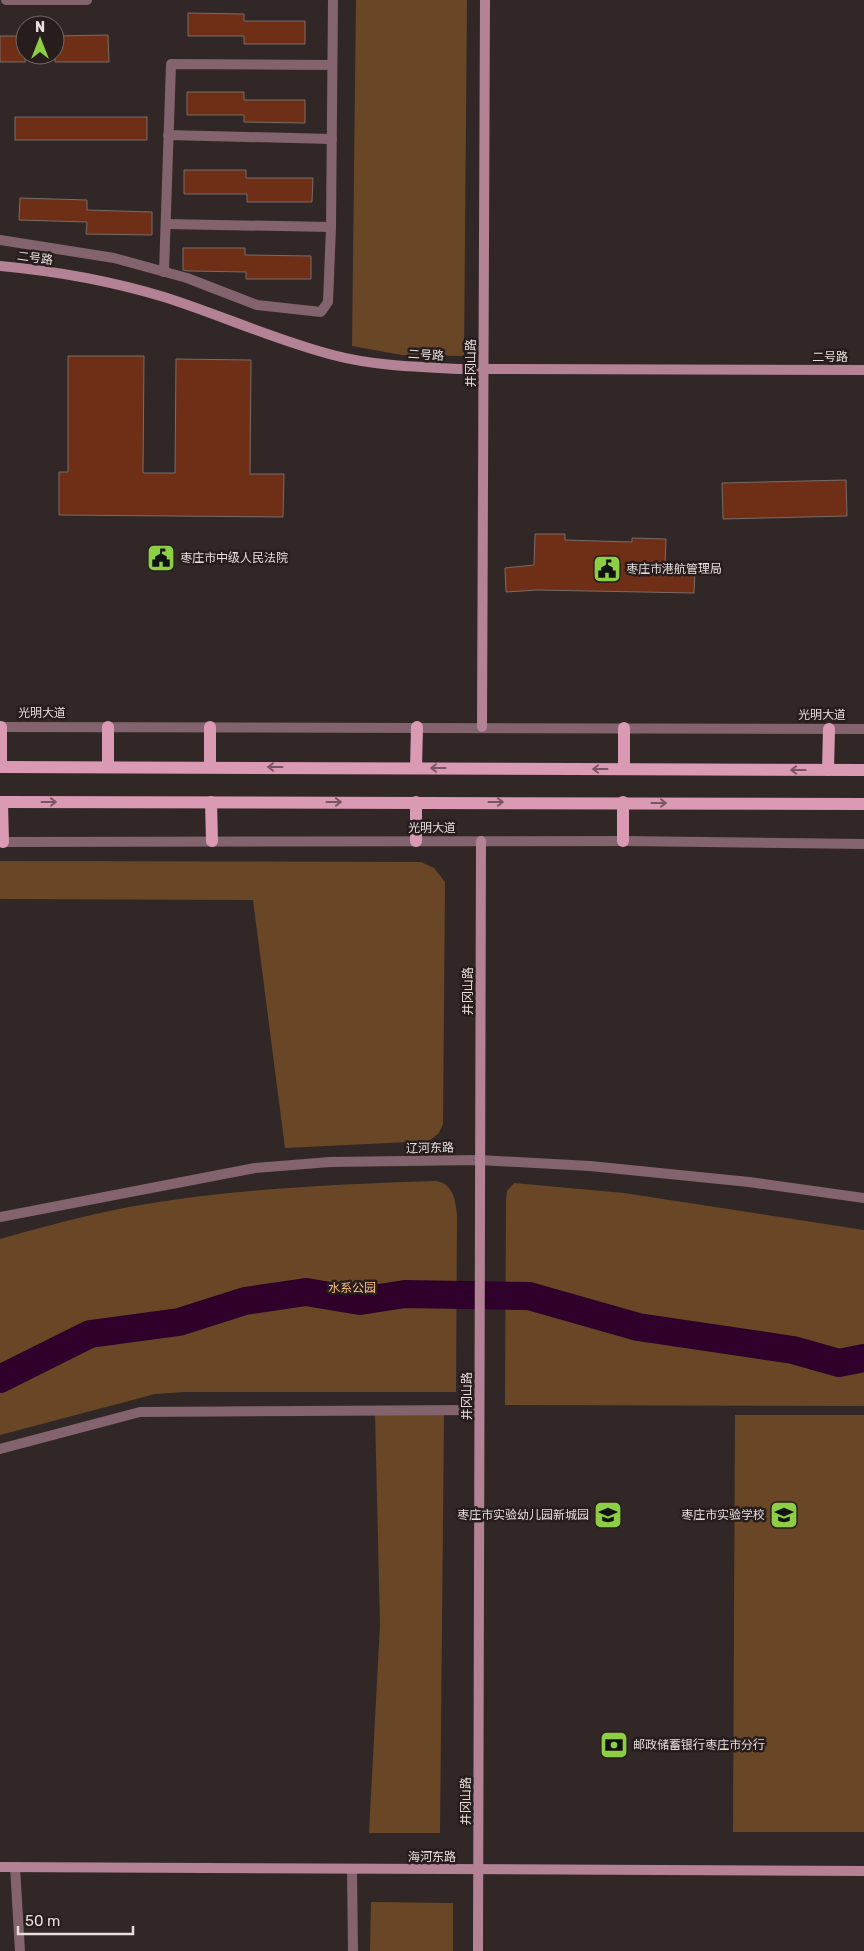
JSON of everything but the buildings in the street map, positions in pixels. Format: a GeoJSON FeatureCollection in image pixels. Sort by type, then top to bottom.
{"type":"FeatureCollection","features":[{"type":"Feature","properties":{"kind":"main road"},"geometry":{"type":"LineString","coordinates":[[0,727],[1,767],[864,770]]}},
{"type":"Feature","properties":{"kind":"main road"},"geometry":{"type":"LineString","coordinates":[[108,727],[108,767]]}},
{"type":"Feature","properties":{"kind":"main road"},"geometry":{"type":"LineString","coordinates":[[210,727],[210,767]]}},
{"type":"Feature","properties":{"kind":"main road"},"geometry":{"type":"LineString","coordinates":[[416,768],[417,727]]}},
{"type":"Feature","properties":{"kind":"main road"},"geometry":{"type":"LineString","coordinates":[[624,728],[624,769]]}},
{"type":"Feature","properties":{"kind":"main road"},"geometry":{"type":"LineString","coordinates":[[828,729],[828,770]]}},
{"type":"Feature","properties":{"kind":"main road"},"geometry":{"type":"LineString","coordinates":[[2,842],[1,802],[864,804]]}},
{"type":"Feature","properties":{"kind":"main road"},"geometry":{"type":"LineString","coordinates":[[211,802],[212,841]]}},
{"type":"Feature","properties":{"kind":"main road"},"geometry":{"type":"LineString","coordinates":[[416,802],[416,841]]}},
{"type":"Feature","properties":{"kind":"main road"},"geometry":{"type":"LineString","coordinates":[[623,802],[623,841]]}},
{"type":"Feature","properties":{"kind":"street"},"geometry":{"type":"LineString","coordinates":[[6,0],[87,0]]}},
{"type":"Feature","properties":{"kind":"street"},"geometry":{"type":"LineString","coordinates":[[0,240],[114,258],[187,278],[257,305],[321,312],[328,302],[331,227],[333,0]]}},
{"type":"Feature","properties":{"kind":"street","name":"井冈山路"},"geometry":{"type":"LineString","coordinates":[[482,727],[485,0]]}},
{"type":"Feature","properties":{"kind":"street"},"geometry":{"type":"LineString","coordinates":[[164,272],[171,64],[332,65]]}},
{"type":"Feature","properties":{"kind":"street"},"geometry":{"type":"LineString","coordinates":[[168,135],[332,139]]}},
{"type":"Feature","properties":{"kind":"street"},"geometry":{"type":"LineString","coordinates":[[166,224],[331,227]]}},
{"type":"Feature","properties":{"kind":"street","name":"二号路"},"geometry":{"type":"LineString","coordinates":[[0,266],[35,269],[97,280],[163,297],[220,316],[282,341],[335,356],[403,366],[484,369],[864,370]]}},
{"type":"Feature","properties":{"kind":"street","name":"光明大道"},"geometry":{"type":"LineString","coordinates":[[0,727],[864,729]]}},
{"type":"Feature","properties":{"kind":"street","name":"井冈山路"},"geometry":{"type":"LineString","coordinates":[[478,1951],[481,841]]}},
{"type":"Feature","properties":{"kind":"street","name":"光明大道"},"geometry":{"type":"LineString","coordinates":[[2,842],[623,841],[864,844]]}},
{"type":"Feature","properties":{"kind":"street","name":"辽河东路"},"geometry":{"type":"LineString","coordinates":[[0,1217],[255,1168],[330,1162],[480,1160],[590,1166],[749,1182],[864,1198]]}},
{"type":"Feature","properties":{"kind":"street"},"geometry":{"type":"LineString","coordinates":[[0,1449],[140,1412],[479,1410]]}},
{"type":"Feature","properties":{"kind":"street","name":"海河东路"},"geometry":{"type":"LineString","coordinates":[[0,1867],[864,1871]]}},
{"type":"Feature","properties":{"kind":"street"},"geometry":{"type":"LineString","coordinates":[[15,1867],[20,1951]]}},
{"type":"Feature","properties":{"kind":"street"},"geometry":{"type":"LineString","coordinates":[[352,1869],[353,1951]]}},
{"type":"Feature","properties":{"kind":"green space"},"geometry":{"type":"Polygon","coordinates":[[[356,0],[467,0],[464,356],[402,355],[352,346],[356,0]]]}},
{"type":"Feature","properties":{"kind":"green space"},"geometry":{"type":"Polygon","coordinates":[[[0,861],[421,862],[434,868],[445,882],[443,1124],[439,1133],[429,1141],[285,1148],[253,900],[0,899],[0,861]]]}},
{"type":"Feature","properties":{"kind":"green space","name":"水系公园"},"geometry":{"type":"Polygon","coordinates":[[[436,1181],[450,1189],[454,1197],[457,1214],[456,1392],[185,1392],[155,1394],[0,1435],[0,1239],[97,1214],[167,1201],[282,1188],[436,1181]]]}},
{"type":"Feature","properties":{"kind":"green space"},"geometry":{"type":"Polygon","coordinates":[[[514,1183],[624,1193],[864,1230],[864,1406],[505,1405],[506,1200],[507,1191],[514,1183]]]}},
{"type":"Feature","properties":{"kind":"green space"},"geometry":{"type":"Polygon","coordinates":[[[375,1413],[444,1414],[440,1833],[369,1833],[380,1625],[375,1413]]]}},
{"type":"Feature","properties":{"kind":"green space","name":"枣庄市实验学校"},"geometry":{"type":"Polygon","coordinates":[[[735,1415],[864,1415],[864,1832],[733,1832],[735,1415]]]}},
{"type":"Feature","properties":{"kind":"green space"},"geometry":{"type":"Polygon","coordinates":[[[371,1902],[453,1903],[453,1951],[370,1951],[371,1902]]]}},
{"type":"Feature","properties":{"kind":"waterway"},"geometry":{"type":"LineString","coordinates":[[0,1379],[90,1334],[179,1322],[245,1301],[306,1292],[360,1301],[405,1294],[529,1296],[638,1327],[793,1350],[839,1363],[864,1358]]}},
{"type":"Feature","properties":{"kind":"place","name":"枣庄市中级人民法院"},"geometry":{"type":"Point","coordinates":[161,558]}},
{"type":"Feature","properties":{"kind":"place","name":"枣庄市港航管理局"},"geometry":{"type":"Point","coordinates":[607,569]}},
{"type":"Feature","properties":{"kind":"place","name":"枣庄市实验幼儿园新城园"},"geometry":{"type":"Point","coordinates":[608,1515]}},
{"type":"Feature","properties":{"kind":"place","name":"枣庄市实验学校"},"geometry":{"type":"Point","coordinates":[784,1515]}},
{"type":"Feature","properties":{"kind":"place","name":"邮政储蓄银行枣庄市分行"},"geometry":{"type":"Point","coordinates":[614,1745]}}]}
